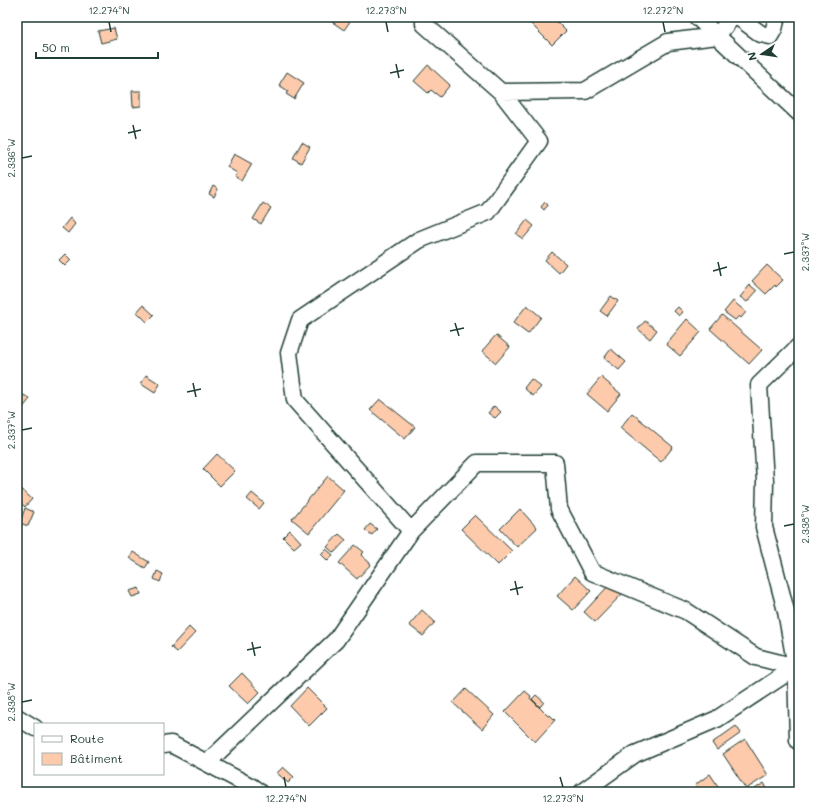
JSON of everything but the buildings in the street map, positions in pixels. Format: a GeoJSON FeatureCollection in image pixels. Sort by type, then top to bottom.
{"type":"FeatureCollection","features":[{"type":"Feature","properties":{"kind":"street"},"geometry":{"type":"LineString","coordinates":[[411,531],[295,400],[289,353],[300,320],[419,240],[488,212],[538,141],[501,92],[424,24],[424,17]]}},
{"type":"Feature","properties":{"kind":"street"},"geometry":{"type":"LineString","coordinates":[[697,17],[799,113]]}},
{"type":"Feature","properties":{"kind":"street"},"geometry":{"type":"LineString","coordinates":[[501,92],[585,91],[668,42],[717,36],[732,17]]}},
{"type":"Feature","properties":{"kind":"street"},"geometry":{"type":"LineString","coordinates":[[738,17],[761,34],[770,36],[774,29],[777,17]]}},
{"type":"Feature","properties":{"kind":"street"},"geometry":{"type":"LineString","coordinates":[[799,346],[759,385],[765,482],[764,527],[786,611],[798,666],[799,742]]}},
{"type":"Feature","properties":{"kind":"street"},"geometry":{"type":"LineString","coordinates":[[207,763],[336,640],[411,531],[476,463],[555,463],[559,508],[592,572],[686,610],[756,657],[798,666]]}},
{"type":"Feature","properties":{"kind":"street"},"geometry":{"type":"LineString","coordinates":[[582,792],[635,754],[717,719],[798,666]]}},
{"type":"Feature","properties":{"kind":"street"},"geometry":{"type":"LineString","coordinates":[[17,718],[34,727]]}},
{"type":"Feature","properties":{"kind":"street"},"geometry":{"type":"LineString","coordinates":[[164,745],[171,744],[259,792]]}}]}
